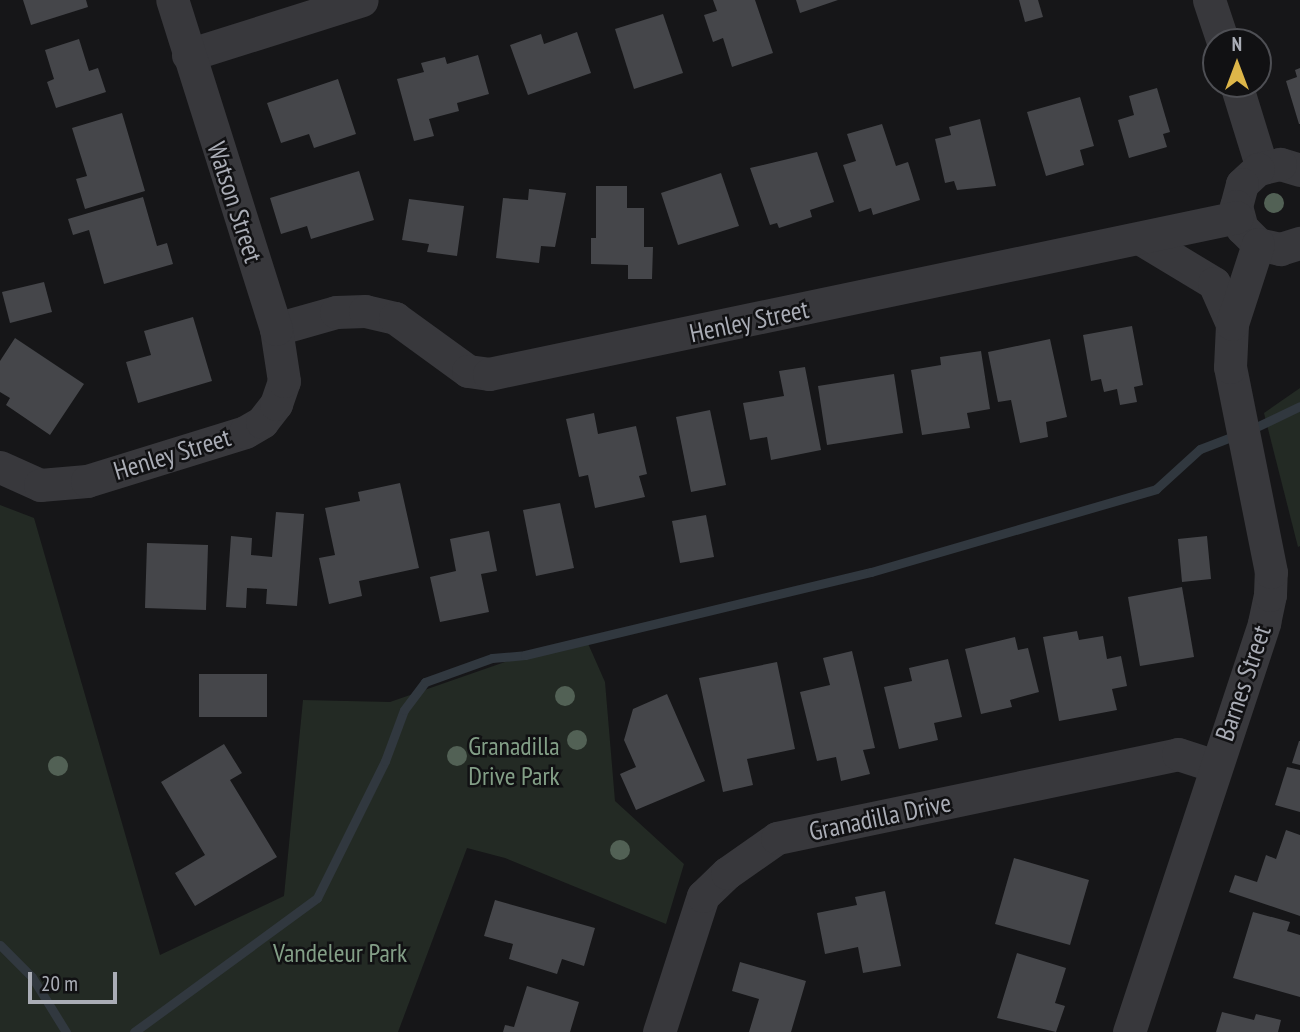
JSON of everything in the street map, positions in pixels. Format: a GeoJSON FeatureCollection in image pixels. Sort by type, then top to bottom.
{"type":"FeatureCollection","features":[{"type":"Feature","properties":{"kind":"street","name":"Watson Street"},"geometry":{"type":"LineString","coordinates":[[172,0],[276,329],[284,381],[276,404]]}},
{"type":"Feature","properties":{"kind":"street"},"geometry":{"type":"LineString","coordinates":[[188,55],[362,0]]}},
{"type":"Feature","properties":{"kind":"street"},"geometry":{"type":"LineString","coordinates":[[1209,0],[1218,28]]}},
{"type":"Feature","properties":{"kind":"street"},"geometry":{"type":"LineString","coordinates":[[1240,98],[1262,168]]}},
{"type":"Feature","properties":{"kind":"street"},"geometry":{"type":"LineString","coordinates":[[1300,170],[1280,164],[1262,168],[1242,184],[1236,199],[1237,217],[1258,244],[1280,249],[1300,243]]}},
{"type":"Feature","properties":{"kind":"street","name":"Henley Street"},"geometry":{"type":"LineString","coordinates":[[276,329],[336,312],[385,316],[416,332],[468,371],[489,374],[1237,217]]}},
{"type":"Feature","properties":{"kind":"street","name":"Barnes Street"},"geometry":{"type":"LineString","coordinates":[[1141,239],[1214,283],[1232,324]]}},
{"type":"Feature","properties":{"kind":"street","name":"Barnes Street"},"geometry":{"type":"LineString","coordinates":[[1129,1032],[1270,595],[1270,572],[1231,394],[1232,324],[1258,244]]}},
{"type":"Feature","properties":{"kind":"street","name":"Henley Street"},"geometry":{"type":"LineString","coordinates":[[0,467],[40,485],[59,486],[245,432],[262,422],[276,404]]}},
{"type":"Feature","properties":{"kind":"street","name":"Granadilla Drive"},"geometry":{"type":"LineString","coordinates":[[659,1032],[703,896],[727,873],[777,838],[1178,754],[1215,766]]}},
{"type":"Feature","properties":{"kind":"green space"},"geometry":{"type":"Polygon","coordinates":[[[1300,388],[1300,546],[1298,547],[1264,413],[1300,388]]]}},
{"type":"Feature","properties":{"kind":"green space","name":"Vandeleur Park"},"geometry":{"type":"Polygon","coordinates":[[[0,505],[34,518],[160,955],[284,896],[303,700],[390,702],[525,655],[586,639],[605,682],[615,801],[684,864],[666,924],[505,858],[467,848],[398,1032],[0,1032],[0,505]]]}},
{"type":"Feature","properties":{"kind":"building"},"geometry":{"type":"Polygon","coordinates":[[[23,0],[86,0],[88,7],[31,25],[23,0]]]}},
{"type":"Feature","properties":{"kind":"building"},"geometry":{"type":"Polygon","coordinates":[[[713,0],[755,0],[773,53],[732,67],[723,38],[713,42],[704,15],[717,11],[713,0]]]}},
{"type":"Feature","properties":{"kind":"building"},"geometry":{"type":"Polygon","coordinates":[[[796,0],[838,0],[800,13],[796,0]]]}},
{"type":"Feature","properties":{"kind":"building"},"geometry":{"type":"Polygon","coordinates":[[[1019,0],[1038,0],[1043,17],[1025,22],[1019,0]]]}},
{"type":"Feature","properties":{"kind":"building"},"geometry":{"type":"Polygon","coordinates":[[[663,14],[683,73],[634,89],[615,29],[663,14]]]}},
{"type":"Feature","properties":{"kind":"building"},"geometry":{"type":"Polygon","coordinates":[[[577,32],[591,73],[528,95],[510,45],[541,34],[544,44],[577,32]]]}},
{"type":"Feature","properties":{"kind":"building"},"geometry":{"type":"Polygon","coordinates":[[[79,39],[89,71],[98,68],[106,92],[56,108],[47,82],[54,79],[45,50],[79,39]]]}},
{"type":"Feature","properties":{"kind":"building"},"geometry":{"type":"Polygon","coordinates":[[[478,55],[489,94],[457,103],[459,111],[429,119],[434,136],[414,141],[397,79],[424,72],[421,63],[445,57],[447,64],[478,55]]]}},
{"type":"Feature","properties":{"kind":"building"},"geometry":{"type":"Polygon","coordinates":[[[1300,68],[1299,124],[1286,81],[1297,77],[1295,70],[1300,68]]]}},
{"type":"Feature","properties":{"kind":"building"},"geometry":{"type":"Polygon","coordinates":[[[338,79],[356,134],[314,148],[309,134],[281,143],[267,103],[338,79]]]}},
{"type":"Feature","properties":{"kind":"building"},"geometry":{"type":"Polygon","coordinates":[[[1157,88],[1170,132],[1163,134],[1167,147],[1129,158],[1118,120],[1134,115],[1129,96],[1157,88]]]}},
{"type":"Feature","properties":{"kind":"building"},"geometry":{"type":"Polygon","coordinates":[[[1080,97],[1094,146],[1080,150],[1084,165],[1046,176],[1027,112],[1080,97]]]}},
{"type":"Feature","properties":{"kind":"building"},"geometry":{"type":"Polygon","coordinates":[[[122,113],[145,191],[85,209],[76,179],[87,176],[72,128],[122,113]]]}},
{"type":"Feature","properties":{"kind":"building"},"geometry":{"type":"Polygon","coordinates":[[[980,119],[996,186],[957,190],[954,181],[945,183],[935,139],[951,135],[949,127],[980,119]]]}},
{"type":"Feature","properties":{"kind":"building"},"geometry":{"type":"Polygon","coordinates":[[[882,124],[896,166],[908,162],[920,200],[873,215],[871,208],[859,212],[843,165],[856,161],[847,134],[882,124]]]}},
{"type":"Feature","properties":{"kind":"building"},"geometry":{"type":"Polygon","coordinates":[[[817,152],[834,202],[810,210],[812,217],[779,228],[777,223],[770,225],[750,168],[817,152]]]}},
{"type":"Feature","properties":{"kind":"building"},"geometry":{"type":"Polygon","coordinates":[[[359,171],[374,220],[311,239],[307,226],[281,234],[270,198],[359,171]]]}},
{"type":"Feature","properties":{"kind":"building"},"geometry":{"type":"Polygon","coordinates":[[[721,173],[739,226],[678,245],[661,193],[721,173]]]}},
{"type":"Feature","properties":{"kind":"building"},"geometry":{"type":"Polygon","coordinates":[[[596,186],[627,186],[627,208],[644,208],[644,247],[653,247],[652,279],[628,279],[628,265],[591,264],[591,238],[596,238],[596,186]]]}},
{"type":"Feature","properties":{"kind":"building"},"geometry":{"type":"Polygon","coordinates":[[[529,189],[566,193],[555,247],[541,246],[539,263],[496,258],[503,198],[528,200],[529,189]]]}},
{"type":"Feature","properties":{"kind":"building"},"geometry":{"type":"Polygon","coordinates":[[[143,197],[157,246],[167,243],[173,264],[104,284],[89,230],[73,235],[68,219],[143,197]]]}},
{"type":"Feature","properties":{"kind":"building"},"geometry":{"type":"Polygon","coordinates":[[[409,199],[464,206],[457,256],[427,252],[429,244],[402,240],[409,199]]]}},
{"type":"Feature","properties":{"kind":"building"},"geometry":{"type":"Polygon","coordinates":[[[44,282],[52,312],[10,323],[2,292],[44,282]]]}},
{"type":"Feature","properties":{"kind":"building"},"geometry":{"type":"Polygon","coordinates":[[[193,317],[212,381],[138,403],[126,362],[151,355],[144,331],[193,317]]]}},
{"type":"Feature","properties":{"kind":"building"},"geometry":{"type":"Polygon","coordinates":[[[1132,326],[1143,385],[1134,387],[1137,402],[1120,405],[1117,389],[1104,392],[1101,379],[1091,381],[1083,335],[1132,326]]]}},
{"type":"Feature","properties":{"kind":"building"},"geometry":{"type":"Polygon","coordinates":[[[15,338],[84,384],[50,435],[6,405],[10,398],[0,392],[0,361],[15,338]]]}},
{"type":"Feature","properties":{"kind":"building"},"geometry":{"type":"Polygon","coordinates":[[[1050,339],[1067,417],[1046,422],[1048,437],[1020,443],[1011,400],[998,402],[988,352],[1050,339]]]}},
{"type":"Feature","properties":{"kind":"building"},"geometry":{"type":"Polygon","coordinates":[[[981,351],[990,409],[967,413],[970,428],[922,435],[911,370],[941,365],[940,357],[981,351]]]}},
{"type":"Feature","properties":{"kind":"building"},"geometry":{"type":"Polygon","coordinates":[[[805,367],[821,450],[771,460],[767,437],[750,440],[743,403],[784,396],[779,371],[805,367]]]}},
{"type":"Feature","properties":{"kind":"building"},"geometry":{"type":"Polygon","coordinates":[[[894,374],[903,433],[827,445],[818,386],[894,374]]]}},
{"type":"Feature","properties":{"kind":"building"},"geometry":{"type":"Polygon","coordinates":[[[710,410],[726,485],[691,492],[676,417],[710,410]]]}},
{"type":"Feature","properties":{"kind":"building"},"geometry":{"type":"Polygon","coordinates":[[[594,413],[598,434],[636,426],[647,474],[639,476],[645,497],[595,508],[588,475],[579,477],[566,419],[594,413]]]}},
{"type":"Feature","properties":{"kind":"building"},"geometry":{"type":"Polygon","coordinates":[[[400,483],[419,568],[359,581],[362,596],[329,604],[319,558],[335,555],[325,508],[360,501],[358,492],[400,483]]]}},
{"type":"Feature","properties":{"kind":"building"},"geometry":{"type":"Polygon","coordinates":[[[560,503],[574,568],[536,576],[523,510],[560,503]]]}},
{"type":"Feature","properties":{"kind":"building"},"geometry":{"type":"Polygon","coordinates":[[[276,512],[304,514],[297,606],[266,604],[267,589],[247,588],[246,608],[226,607],[231,536],[252,538],[251,555],[272,557],[276,512]]]}},
{"type":"Feature","properties":{"kind":"building"},"geometry":{"type":"Polygon","coordinates":[[[706,515],[714,557],[680,563],[672,521],[706,515]]]}},
{"type":"Feature","properties":{"kind":"building"},"geometry":{"type":"Polygon","coordinates":[[[489,531],[497,571],[481,574],[489,612],[440,622],[430,577],[456,571],[450,539],[489,531]]]}},
{"type":"Feature","properties":{"kind":"building"},"geometry":{"type":"Polygon","coordinates":[[[1207,536],[1211,579],[1182,582],[1178,539],[1207,536]]]}},
{"type":"Feature","properties":{"kind":"building"},"geometry":{"type":"Polygon","coordinates":[[[147,543],[208,545],[206,610],[145,608],[147,543]]]}},
{"type":"Feature","properties":{"kind":"building"},"geometry":{"type":"Polygon","coordinates":[[[1182,587],[1194,657],[1140,666],[1128,597],[1182,587]]]}},
{"type":"Feature","properties":{"kind":"building"},"geometry":{"type":"Polygon","coordinates":[[[1077,631],[1079,640],[1103,636],[1107,659],[1121,656],[1127,686],[1112,689],[1117,710],[1059,721],[1043,637],[1077,631]]]}},
{"type":"Feature","properties":{"kind":"building"},"geometry":{"type":"Polygon","coordinates":[[[1015,637],[1018,650],[1028,648],[1039,692],[1010,700],[1012,707],[981,714],[965,649],[1015,637]]]}},
{"type":"Feature","properties":{"kind":"building"},"geometry":{"type":"Polygon","coordinates":[[[852,651],[875,748],[863,750],[870,774],[841,781],[836,757],[817,761],[800,692],[830,685],[823,658],[852,651]]]}},
{"type":"Feature","properties":{"kind":"building"},"geometry":{"type":"Polygon","coordinates":[[[948,659],[962,717],[934,723],[938,740],[899,749],[884,687],[912,681],[909,668],[948,659]]]}},
{"type":"Feature","properties":{"kind":"building"},"geometry":{"type":"Polygon","coordinates":[[[777,662],[795,749],[747,759],[753,785],[723,792],[699,678],[777,662]]]}},
{"type":"Feature","properties":{"kind":"building"},"geometry":{"type":"Polygon","coordinates":[[[199,674],[267,674],[267,717],[199,717],[199,674]]]}},
{"type":"Feature","properties":{"kind":"building"},"geometry":{"type":"Polygon","coordinates":[[[667,694],[705,781],[636,810],[620,774],[636,767],[624,740],[633,709],[667,694]]]}},
{"type":"Feature","properties":{"kind":"building"},"geometry":{"type":"Polygon","coordinates":[[[1300,741],[1300,765],[1292,763],[1300,741]]]}},
{"type":"Feature","properties":{"kind":"building"},"geometry":{"type":"Polygon","coordinates":[[[224,744],[242,773],[230,780],[277,857],[195,906],[175,873],[205,855],[161,782],[224,744]]]}},
{"type":"Feature","properties":{"kind":"building"},"geometry":{"type":"Polygon","coordinates":[[[1287,767],[1300,770],[1300,812],[1275,805],[1287,767]]]}},
{"type":"Feature","properties":{"kind":"building"},"geometry":{"type":"Polygon","coordinates":[[[1286,830],[1300,835],[1300,916],[1229,892],[1235,875],[1257,882],[1266,855],[1276,859],[1286,830]]]}},
{"type":"Feature","properties":{"kind":"building"},"geometry":{"type":"Polygon","coordinates":[[[1014,858],[1089,880],[1070,945],[995,924],[1014,858]]]}},
{"type":"Feature","properties":{"kind":"building"},"geometry":{"type":"Polygon","coordinates":[[[885,891],[901,966],[863,973],[858,947],[825,954],[817,913],[857,905],[855,897],[885,891]]]}},
{"type":"Feature","properties":{"kind":"building"},"geometry":{"type":"Polygon","coordinates":[[[495,900],[595,928],[584,966],[562,959],[557,974],[509,959],[513,944],[484,936],[495,900]]]}},
{"type":"Feature","properties":{"kind":"building"},"geometry":{"type":"Polygon","coordinates":[[[1253,912],[1290,922],[1287,931],[1300,935],[1300,997],[1233,978],[1253,912]]]}},
{"type":"Feature","properties":{"kind":"building"},"geometry":{"type":"Polygon","coordinates":[[[1017,953],[1066,968],[1055,1003],[1065,1006],[1056,1032],[997,1018],[1017,953]]]}},
{"type":"Feature","properties":{"kind":"building"},"geometry":{"type":"Polygon","coordinates":[[[740,962],[806,981],[791,1032],[749,1032],[759,999],[732,991],[740,962]]]}},
{"type":"Feature","properties":{"kind":"building"},"geometry":{"type":"Polygon","coordinates":[[[527,986],[579,1002],[570,1032],[503,1032],[505,1025],[514,1027],[527,986]]]}},
{"type":"Feature","properties":{"kind":"building"},"geometry":{"type":"Polygon","coordinates":[[[1222,1012],[1254,1020],[1256,1014],[1281,1020],[1278,1032],[1216,1032],[1222,1012]]]}},
{"type":"Feature","properties":{"kind":"waterway"},"geometry":{"type":"LineString","coordinates":[[1250,430],[1300,406]]}},
{"type":"Feature","properties":{"kind":"waterway"},"geometry":{"type":"LineString","coordinates":[[134,1032],[317,898],[385,761],[404,710],[425,682],[492,658],[525,655],[871,572],[1156,489],[1200,449],[1237,435]]}},
{"type":"Feature","properties":{"kind":"waterway"},"geometry":{"type":"LineString","coordinates":[[0,945],[32,977],[66,1032]]}},
{"type":"Feature","properties":{"kind":"park label","name":"Granadilla Drive Park"},"geometry":{"type":"Point","coordinates":[514,761]}}]}
